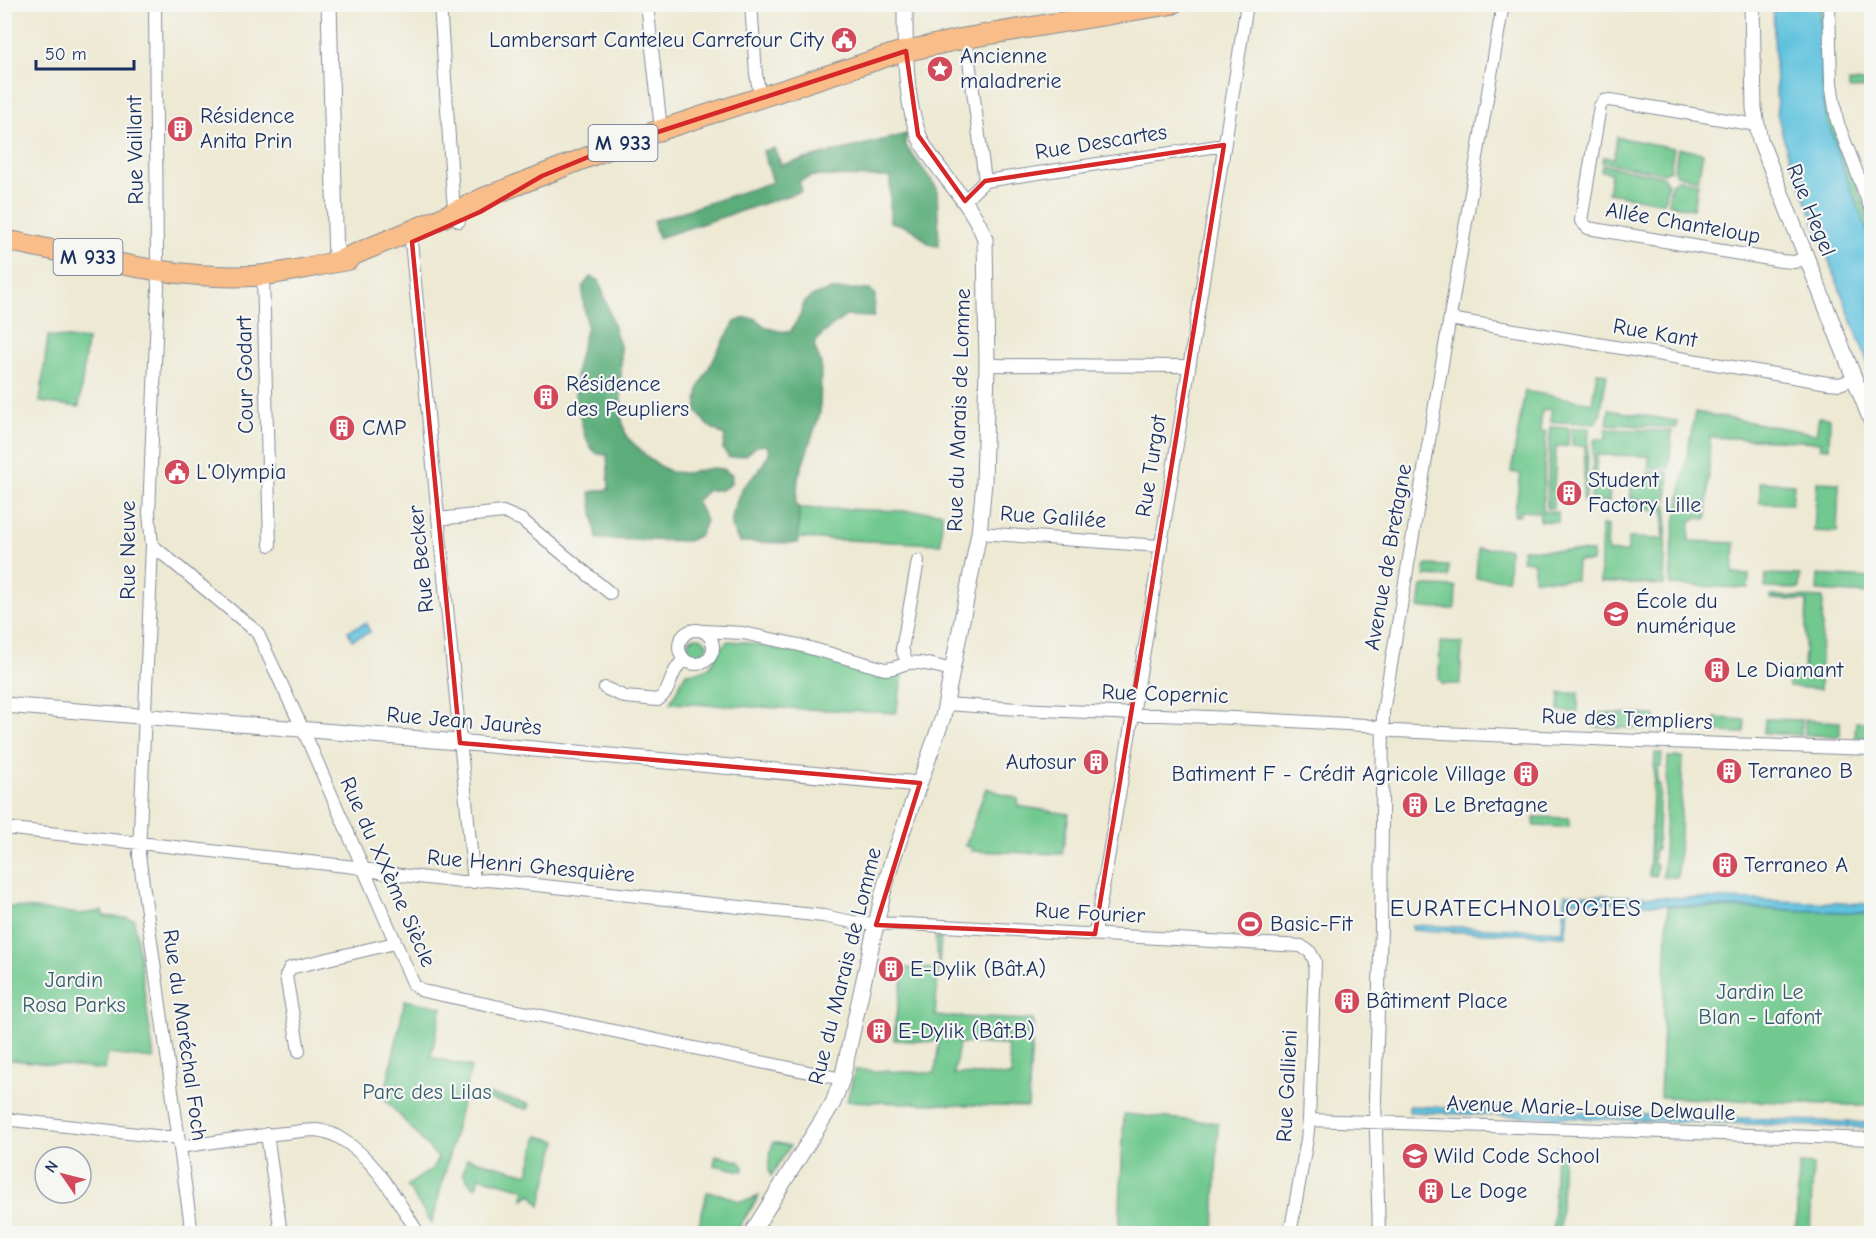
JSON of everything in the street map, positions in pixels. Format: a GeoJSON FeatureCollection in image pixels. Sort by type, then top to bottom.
{"type":"FeatureCollection","features":[{"type":"Feature","properties":{"kind":"main road","name":"M 933"},"geometry":{"type":"LineString","coordinates":[[4,240],[223,276],[263,275],[301,270],[336,262],[411,237],[457,216],[486,197],[661,129],[906,51],[966,38],[1172,4]]}},
{"type":"Feature","properties":{"kind":"main road","name":"M 933"},"geometry":{"type":"LineString","coordinates":[[4,228],[157,265]]}},
{"type":"Feature","properties":{"kind":"street","name":"Rue Vaillant"},"geometry":{"type":"LineString","coordinates":[[155,4],[157,265]]}},
{"type":"Feature","properties":{"kind":"street"},"geometry":{"type":"LineString","coordinates":[[329,4],[336,262]]}},
{"type":"Feature","properties":{"kind":"street"},"geometry":{"type":"LineString","coordinates":[[440,4],[452,177],[457,216]]}},
{"type":"Feature","properties":{"kind":"street"},"geometry":{"type":"LineString","coordinates":[[648,4],[661,129]]}},
{"type":"Feature","properties":{"kind":"street"},"geometry":{"type":"LineString","coordinates":[[751,4],[756,74],[760,96]]}},
{"type":"Feature","properties":{"kind":"street","name":"Rue du Marais de Lomme"},"geometry":{"type":"LineString","coordinates":[[751,1233],[833,1103],[842,1079],[892,861],[946,704],[979,533],[984,483],[987,252],[981,227],[918,135],[911,100],[906,51],[905,4]]}},
{"type":"Feature","properties":{"kind":"street","name":"Rue Turgot"},"geometry":{"type":"LineString","coordinates":[[1095,934],[1133,713],[1247,4]]}},
{"type":"Feature","properties":{"kind":"street","name":"Avenue de Bretagne"},"geometry":{"type":"LineString","coordinates":[[1379,1233],[1376,1122],[1382,904],[1383,712],[1503,4]]}},
{"type":"Feature","properties":{"kind":"street","name":"Rue Hegel"},"geometry":{"type":"LineString","coordinates":[[1752,4],[1756,125],[1762,148],[1872,423]]}},
{"type":"Feature","properties":{"kind":"street"},"geometry":{"type":"LineString","coordinates":[[1829,4],[1831,83],[1837,121],[1872,212]]}},
{"type":"Feature","properties":{"kind":"street"},"geometry":{"type":"LineString","coordinates":[[964,201],[985,180],[966,38]]}},
{"type":"Feature","properties":{"kind":"street","name":"Allée Chanteloup"},"geometry":{"type":"LineString","coordinates":[[1756,125],[1610,100],[1604,101],[1600,106],[1581,221],[1588,228],[1781,261],[1794,262],[1806,258]]}},
{"type":"Feature","properties":{"kind":"street","name":"Rue Descartes"},"geometry":{"type":"LineString","coordinates":[[985,180],[1224,145]]}},
{"type":"Feature","properties":{"kind":"street","name":"Rue Becker"},"geometry":{"type":"LineString","coordinates":[[411,237],[474,882]]}},
{"type":"Feature","properties":{"kind":"street","name":"Rue Neuve"},"geometry":{"type":"LineString","coordinates":[[140,842],[152,545],[149,513],[157,322],[157,265]]}},
{"type":"Feature","properties":{"kind":"street","name":"Cour Godart"},"geometry":{"type":"LineString","coordinates":[[263,275],[270,545]]}},
{"type":"Feature","properties":{"kind":"street","name":"Rue Kant"},"geometry":{"type":"LineString","coordinates":[[1450,319],[1828,383],[1840,384],[1854,379]]}},
{"type":"Feature","properties":{"kind":"street"},"geometry":{"type":"LineString","coordinates":[[987,365],[1188,366]]}},
{"type":"Feature","properties":{"kind":"street"},"geometry":{"type":"LineString","coordinates":[[438,519],[503,512],[522,520],[610,594]]}},
{"type":"Feature","properties":{"kind":"street","name":"Rue Galilée"},"geometry":{"type":"LineString","coordinates":[[979,533],[1160,546]]}},
{"type":"Feature","properties":{"kind":"street","name":"Rue du XXème Siècle"},"geometry":{"type":"LineString","coordinates":[[152,545],[257,632],[303,730],[414,985],[423,991],[842,1079]]}},
{"type":"Feature","properties":{"kind":"street"},"geometry":{"type":"LineString","coordinates":[[907,663],[902,649],[918,561]]}},
{"type":"Feature","properties":{"kind":"street"},"geometry":{"type":"LineString","coordinates":[[703,631],[711,638],[714,649],[709,659],[694,664],[684,659],[679,648],[682,637],[691,630],[743,633],[800,645],[885,669],[894,669],[907,663],[952,670]]}},
{"type":"Feature","properties":{"kind":"street"},"geometry":{"type":"LineString","coordinates":[[604,688],[625,697],[658,699],[672,682],[675,670],[684,659]]}},
{"type":"Feature","properties":{"kind":"street","name":"Rue Copernic"},"geometry":{"type":"LineString","coordinates":[[946,704],[1365,725],[1382,730]]}},
{"type":"Feature","properties":{"kind":"street","name":"Rue Jean Jaurès"},"geometry":{"type":"LineString","coordinates":[[4,705],[919,784]]}},
{"type":"Feature","properties":{"kind":"street","name":"Rue des Templiers"},"geometry":{"type":"LineString","coordinates":[[1382,730],[1872,748]]}},
{"type":"Feature","properties":{"kind":"street","name":"Rue Henri Ghesquière"},"geometry":{"type":"LineString","coordinates":[[4,828],[364,868],[385,873],[462,882],[489,880],[823,915],[858,924],[876,925]]}},
{"type":"Feature","properties":{"kind":"street","name":"Rue du Maréchal Foch"},"geometry":{"type":"LineString","coordinates":[[140,842],[142,878],[192,1233]]}},
{"type":"Feature","properties":{"kind":"street","name":"Rue Fourier"},"geometry":{"type":"LineString","coordinates":[[876,925],[907,924],[1301,946]]}},
{"type":"Feature","properties":{"kind":"street"},"geometry":{"type":"LineString","coordinates":[[299,1051],[286,976],[290,968],[395,943]]}},
{"type":"Feature","properties":{"kind":"street","name":"Rue Gallieni"},"geometry":{"type":"LineString","coordinates":[[1290,1233],[1309,1120],[1315,961],[1310,952],[1301,946]]}},
{"type":"Feature","properties":{"kind":"street"},"geometry":{"type":"LineString","coordinates":[[4,1119],[168,1137],[179,1142],[319,1130],[338,1137],[354,1148],[374,1168],[392,1192],[416,1233]]}},
{"type":"Feature","properties":{"kind":"street","name":"Avenue Marie-Louise Delwaulle"},"geometry":{"type":"LineString","coordinates":[[1309,1120],[1872,1139]]}},
{"type":"Feature","properties":{"kind":"street"},"geometry":{"type":"LineString","coordinates":[[267,1134],[280,1233]]}},
{"type":"Feature","properties":{"kind":"highlighted area"},"geometry":{"type":"Polygon","coordinates":[[[906,51],[918,135],[965,201],[985,181],[1224,145],[1095,934],[876,925],[920,783],[460,743],[412,242],[480,212],[542,176],[615,146],[906,51]]]}},
{"type":"Feature","properties":{"kind":"green space"},"geometry":{"type":"Polygon","coordinates":[[[1819,5],[1823,5],[1828,108],[1871,225],[1871,242],[1824,111],[1819,5]]]}},
{"type":"Feature","properties":{"kind":"green space"},"geometry":{"type":"Polygon","coordinates":[[[1849,82],[1871,82],[1871,88],[1849,89],[1849,82]]]}},
{"type":"Feature","properties":{"kind":"green space"},"geometry":{"type":"Polygon","coordinates":[[[907,134],[905,145],[937,188],[939,246],[927,243],[909,228],[890,222],[890,177],[813,176],[799,181],[802,191],[658,238],[653,221],[773,182],[763,151],[775,148],[781,165],[907,134]]]}},
{"type":"Feature","properties":{"kind":"green space"},"geometry":{"type":"Polygon","coordinates":[[[1617,137],[1674,148],[1670,170],[1663,173],[1602,162],[1603,157],[1614,158],[1617,137]]]}},
{"type":"Feature","properties":{"kind":"green space"},"geometry":{"type":"Polygon","coordinates":[[[1678,148],[1703,153],[1698,180],[1677,175],[1674,171],[1678,148]]]}},
{"type":"Feature","properties":{"kind":"green space"},"geometry":{"type":"Polygon","coordinates":[[[1602,165],[1662,176],[1668,183],[1664,203],[1608,193],[1611,173],[1601,171],[1602,165]]]}},
{"type":"Feature","properties":{"kind":"green space"},"geometry":{"type":"Polygon","coordinates":[[[1677,179],[1698,183],[1693,209],[1668,204],[1671,184],[1677,179]]]}},
{"type":"Feature","properties":{"kind":"green space"},"geometry":{"type":"Polygon","coordinates":[[[590,277],[599,280],[621,349],[621,416],[626,436],[649,459],[670,472],[686,473],[712,468],[722,469],[732,475],[731,484],[721,490],[708,490],[696,501],[706,521],[700,535],[688,541],[597,539],[590,492],[609,489],[607,455],[598,454],[590,447],[584,433],[575,396],[577,365],[587,326],[583,286],[590,277]]]}},
{"type":"Feature","properties":{"kind":"green space"},"geometry":{"type":"Polygon","coordinates":[[[831,290],[870,290],[875,294],[874,317],[846,316],[821,335],[814,345],[821,364],[820,413],[798,478],[796,504],[799,508],[798,543],[739,542],[732,528],[732,513],[743,487],[758,472],[769,454],[767,445],[757,446],[746,455],[729,458],[723,449],[725,436],[707,425],[696,410],[699,387],[735,322],[745,318],[754,318],[767,328],[790,332],[800,316],[804,303],[812,296],[831,290]]]}},
{"type":"Feature","properties":{"kind":"green space"},"geometry":{"type":"Polygon","coordinates":[[[48,336],[87,340],[79,407],[40,402],[48,336]]]}},
{"type":"Feature","properties":{"kind":"green space"},"geometry":{"type":"Polygon","coordinates":[[[1597,372],[1607,374],[1600,415],[1595,423],[1551,422],[1551,409],[1542,410],[1540,431],[1546,432],[1543,511],[1558,512],[1558,522],[1540,521],[1539,512],[1521,511],[1520,515],[1514,515],[1521,474],[1511,472],[1525,391],[1592,403],[1597,372]]]}},
{"type":"Feature","properties":{"kind":"green space"},"geometry":{"type":"Polygon","coordinates":[[[1609,410],[1677,421],[1676,428],[1607,424],[1609,410]]]}},
{"type":"Feature","properties":{"kind":"green space"},"geometry":{"type":"Polygon","coordinates":[[[1695,412],[1816,434],[1819,417],[1830,418],[1829,448],[1820,448],[1820,442],[1710,437],[1707,519],[1690,520],[1689,541],[1735,543],[1733,574],[1749,575],[1748,588],[1670,585],[1672,541],[1695,412]]]}},
{"type":"Feature","properties":{"kind":"green space"},"geometry":{"type":"Polygon","coordinates":[[[1550,427],[1569,428],[1568,446],[1556,446],[1553,508],[1547,508],[1550,427]]]}},
{"type":"Feature","properties":{"kind":"green space"},"geometry":{"type":"Polygon","coordinates":[[[1572,428],[1589,428],[1586,501],[1583,501],[1585,446],[1572,446],[1572,428]]]}},
{"type":"Feature","properties":{"kind":"green space"},"geometry":{"type":"Polygon","coordinates":[[[1606,429],[1672,431],[1669,468],[1649,468],[1649,456],[1597,455],[1595,482],[1610,483],[1609,502],[1591,502],[1594,439],[1606,439],[1606,429]]]}},
{"type":"Feature","properties":{"kind":"green space"},"geometry":{"type":"Polygon","coordinates":[[[1648,472],[1669,472],[1667,501],[1631,499],[1631,484],[1648,485],[1648,472]]]}},
{"type":"Feature","properties":{"kind":"green space"},"geometry":{"type":"Polygon","coordinates":[[[1760,482],[1794,484],[1792,504],[1760,503],[1760,482]]]}},
{"type":"Feature","properties":{"kind":"green space"},"geometry":{"type":"Polygon","coordinates":[[[1817,482],[1839,483],[1837,532],[1814,531],[1817,482]]]}},
{"type":"Feature","properties":{"kind":"green space"},"geometry":{"type":"Polygon","coordinates":[[[1631,503],[1667,505],[1664,585],[1600,582],[1602,525],[1608,526],[1607,552],[1628,552],[1628,538],[1663,539],[1664,511],[1630,509],[1631,503]]]}},
{"type":"Feature","properties":{"kind":"green space"},"geometry":{"type":"Polygon","coordinates":[[[799,508],[942,512],[941,544],[798,538],[799,508]]]}},
{"type":"Feature","properties":{"kind":"green space"},"geometry":{"type":"Polygon","coordinates":[[[1478,548],[1509,549],[1508,579],[1476,578],[1478,548]]]}},
{"type":"Feature","properties":{"kind":"green space"},"geometry":{"type":"Polygon","coordinates":[[[1523,549],[1593,552],[1592,562],[1577,561],[1576,580],[1534,579],[1534,562],[1522,561],[1523,549]]]}},
{"type":"Feature","properties":{"kind":"green space"},"geometry":{"type":"Polygon","coordinates":[[[1426,565],[1449,566],[1448,577],[1424,576],[1426,565]]]}},
{"type":"Feature","properties":{"kind":"green space"},"geometry":{"type":"Polygon","coordinates":[[[1766,574],[1800,575],[1799,589],[1765,588],[1766,574]]]}},
{"type":"Feature","properties":{"kind":"green space"},"geometry":{"type":"Polygon","coordinates":[[[1818,575],[1871,578],[1871,594],[1817,591],[1818,575]]]}},
{"type":"Feature","properties":{"kind":"green space"},"geometry":{"type":"Polygon","coordinates":[[[1422,586],[1456,587],[1455,609],[1419,608],[1422,586]]]}},
{"type":"Feature","properties":{"kind":"green space"},"geometry":{"type":"Polygon","coordinates":[[[1771,596],[1823,598],[1820,689],[1789,687],[1789,671],[1804,671],[1807,601],[1771,599],[1771,596]]]}},
{"type":"Feature","properties":{"kind":"green space"},"geometry":{"type":"Polygon","coordinates":[[[697,637],[704,640],[707,647],[704,654],[697,657],[690,654],[687,647],[690,640],[697,637]]]}},
{"type":"Feature","properties":{"kind":"green space"},"geometry":{"type":"Polygon","coordinates":[[[728,641],[829,660],[881,677],[903,675],[896,713],[670,703],[686,673],[698,672],[710,666],[728,641]]]}},
{"type":"Feature","properties":{"kind":"green space"},"geometry":{"type":"Polygon","coordinates":[[[1440,642],[1462,643],[1460,684],[1442,684],[1439,680],[1440,642]]]}},
{"type":"Feature","properties":{"kind":"green space"},"geometry":{"type":"Polygon","coordinates":[[[1560,693],[1578,693],[1578,712],[1559,711],[1560,693]]]}},
{"type":"Feature","properties":{"kind":"green space"},"geometry":{"type":"Polygon","coordinates":[[[1594,713],[1656,715],[1656,729],[1593,727],[1594,713]]]}},
{"type":"Feature","properties":{"kind":"green space"},"geometry":{"type":"Polygon","coordinates":[[[1715,718],[1745,720],[1744,733],[1714,732],[1715,718]]]}},
{"type":"Feature","properties":{"kind":"green space"},"geometry":{"type":"Polygon","coordinates":[[[1765,719],[1802,720],[1801,735],[1764,733],[1765,719]]]}},
{"type":"Feature","properties":{"kind":"green space"},"geometry":{"type":"Polygon","coordinates":[[[1805,720],[1840,722],[1840,736],[1805,735],[1805,720]]]}},
{"type":"Feature","properties":{"kind":"green space"},"geometry":{"type":"Polygon","coordinates":[[[1856,722],[1871,723],[1871,738],[1855,737],[1856,722]]]}},
{"type":"Feature","properties":{"kind":"green space"},"geometry":{"type":"Polygon","coordinates":[[[1655,753],[1662,754],[1661,767],[1658,767],[1657,784],[1660,785],[1657,850],[1654,850],[1654,864],[1657,864],[1656,876],[1649,876],[1655,753]]]}},
{"type":"Feature","properties":{"kind":"green space"},"geometry":{"type":"Polygon","coordinates":[[[1668,757],[1683,757],[1678,877],[1663,877],[1668,757]]]}},
{"type":"Feature","properties":{"kind":"green space"},"geometry":{"type":"Polygon","coordinates":[[[986,788],[1018,799],[1018,806],[1069,814],[1062,854],[971,851],[973,848],[965,846],[986,788]]]}},
{"type":"Feature","properties":{"kind":"green space"},"geometry":{"type":"Polygon","coordinates":[[[1534,817],[1569,818],[1569,827],[1534,826],[1534,817]]]}},
{"type":"Feature","properties":{"kind":"green space","name":"Jardin Rosa Parks"},"geometry":{"type":"Polygon","coordinates":[[[5,906],[80,914],[102,911],[103,916],[134,919],[154,1059],[107,1054],[105,1070],[5,1059],[5,906]]]}},
{"type":"Feature","properties":{"kind":"green space","name":"Jardin Le Blan - Lafont"},"geometry":{"type":"Polygon","coordinates":[[[1668,906],[1871,913],[1871,1106],[1660,1097],[1668,906]]]}},
{"type":"Feature","properties":{"kind":"green space"},"geometry":{"type":"Polygon","coordinates":[[[935,937],[941,938],[939,967],[935,937]]]}},
{"type":"Feature","properties":{"kind":"green space"},"geometry":{"type":"Polygon","coordinates":[[[905,968],[939,969],[935,1016],[1033,1020],[1028,1107],[847,1101],[855,1070],[935,1073],[939,1042],[894,1040],[905,968]],[[959,1043],[954,1074],[1012,1076],[1007,1045],[959,1043]]]}},
{"type":"Feature","properties":{"kind":"green space","name":"Parc des Lilas"},"geometry":{"type":"Polygon","coordinates":[[[405,1000],[442,1007],[431,1057],[471,1067],[432,1224],[407,1186],[433,1168],[438,1158],[384,1098],[405,1000]]]}},
{"type":"Feature","properties":{"kind":"green space"},"geometry":{"type":"Polygon","coordinates":[[[489,1094],[530,1104],[528,1109],[483,1098],[489,1094]]]}},
{"type":"Feature","properties":{"kind":"green space"},"geometry":{"type":"Polygon","coordinates":[[[1124,1114],[1218,1123],[1214,1233],[1119,1233],[1124,1114]]]}},
{"type":"Feature","properties":{"kind":"green space"},"geometry":{"type":"Polygon","coordinates":[[[538,1136],[557,1141],[540,1206],[532,1194],[523,1199],[525,1189],[479,1177],[476,1187],[472,1186],[463,1173],[467,1158],[528,1174],[538,1136]]]}},
{"type":"Feature","properties":{"kind":"green space"},"geometry":{"type":"Polygon","coordinates":[[[773,1142],[790,1146],[771,1176],[769,1163],[773,1142]]]}},
{"type":"Feature","properties":{"kind":"green space"},"geometry":{"type":"Polygon","coordinates":[[[1556,1146],[1563,1147],[1560,1234],[1553,1233],[1556,1146]]]}},
{"type":"Feature","properties":{"kind":"green space"},"geometry":{"type":"Polygon","coordinates":[[[716,1155],[740,1162],[744,1167],[743,1171],[714,1165],[716,1155]]]}},
{"type":"Feature","properties":{"kind":"green space"},"geometry":{"type":"Polygon","coordinates":[[[1799,1164],[1813,1165],[1810,1233],[1796,1233],[1799,1164]]]}},
{"type":"Feature","properties":{"kind":"green space"},"geometry":{"type":"Polygon","coordinates":[[[707,1192],[739,1201],[759,1196],[735,1233],[697,1233],[707,1192]]]}},
{"type":"Feature","properties":{"kind":"water"},"geometry":{"type":"Polygon","coordinates":[[[1773,5],[1819,5],[1824,111],[1871,242],[1871,371],[1786,148],[1777,113],[1773,5]]]}},
{"type":"Feature","properties":{"kind":"water"},"geometry":{"type":"Polygon","coordinates":[[[366,623],[370,632],[352,640],[348,631],[366,623]]]}},
{"type":"Feature","properties":{"kind":"water"},"geometry":{"type":"Polygon","coordinates":[[[1565,894],[1871,904],[1871,913],[1568,901],[1566,936],[1412,930],[1412,925],[1563,931],[1565,894]]]}},
{"type":"Feature","properties":{"kind":"water"},"geometry":{"type":"Polygon","coordinates":[[[1409,1106],[1871,1123],[1872,1128],[1409,1112],[1409,1106]]]}},
{"type":"Feature","properties":{"kind":"place","name":"Lambersart Canteleu Carrefour City"},"geometry":{"type":"Point","coordinates":[844,40]}},
{"type":"Feature","properties":{"kind":"place","name":"Ancienne maladrerie"},"geometry":{"type":"Point","coordinates":[940,69]}},
{"type":"Feature","properties":{"kind":"place","name":"Résidence Anita Prin"},"geometry":{"type":"Point","coordinates":[180,129]}},
{"type":"Feature","properties":{"kind":"place","name":"Résidence des Peupliers"},"geometry":{"type":"Point","coordinates":[546,397]}},
{"type":"Feature","properties":{"kind":"place","name":"CMP"},"geometry":{"type":"Point","coordinates":[342,428]}},
{"type":"Feature","properties":{"kind":"place","name":"L'Olympia"},"geometry":{"type":"Point","coordinates":[177,472]}},
{"type":"Feature","properties":{"kind":"place","name":"Student Factory Lille"},"geometry":{"type":"Point","coordinates":[1569,493]}},
{"type":"Feature","properties":{"kind":"place","name":"École du numérique"},"geometry":{"type":"Point","coordinates":[1616,614]}},
{"type":"Feature","properties":{"kind":"place","name":"Le Diamant"},"geometry":{"type":"Point","coordinates":[1717,670]}},
{"type":"Feature","properties":{"kind":"place","name":"Autosur"},"geometry":{"type":"Point","coordinates":[1096,762]}},
{"type":"Feature","properties":{"kind":"place","name":"Terraneo B"},"geometry":{"type":"Point","coordinates":[1729,771]}},
{"type":"Feature","properties":{"kind":"place","name":"Batiment F - Crédit Agricole Village"},"geometry":{"type":"Point","coordinates":[1526,774]}},
{"type":"Feature","properties":{"kind":"place","name":"Le Bretagne"},"geometry":{"type":"Point","coordinates":[1415,805]}},
{"type":"Feature","properties":{"kind":"place","name":"Terraneo A"},"geometry":{"type":"Point","coordinates":[1725,865]}},
{"type":"Feature","properties":{"kind":"place","name":"Basic-Fit"},"geometry":{"type":"Point","coordinates":[1250,924]}},
{"type":"Feature","properties":{"kind":"place","name":"E-Dylik (Bât.A)"},"geometry":{"type":"Point","coordinates":[891,969]}},
{"type":"Feature","properties":{"kind":"place","name":"Bâtiment Place"},"geometry":{"type":"Point","coordinates":[1347,1001]}},
{"type":"Feature","properties":{"kind":"place","name":"E-Dylik (Bât.B)"},"geometry":{"type":"Point","coordinates":[879,1031]}},
{"type":"Feature","properties":{"kind":"place","name":"Wild Code School"},"geometry":{"type":"Point","coordinates":[1415,1156]}},
{"type":"Feature","properties":{"kind":"place","name":"Le Doge"},"geometry":{"type":"Point","coordinates":[1431,1191]}},
{"type":"Feature","properties":{"kind":"district","name":"EURATECHNOLOGIES"},"geometry":{"type":"Point","coordinates":[1516,908]}}]}
